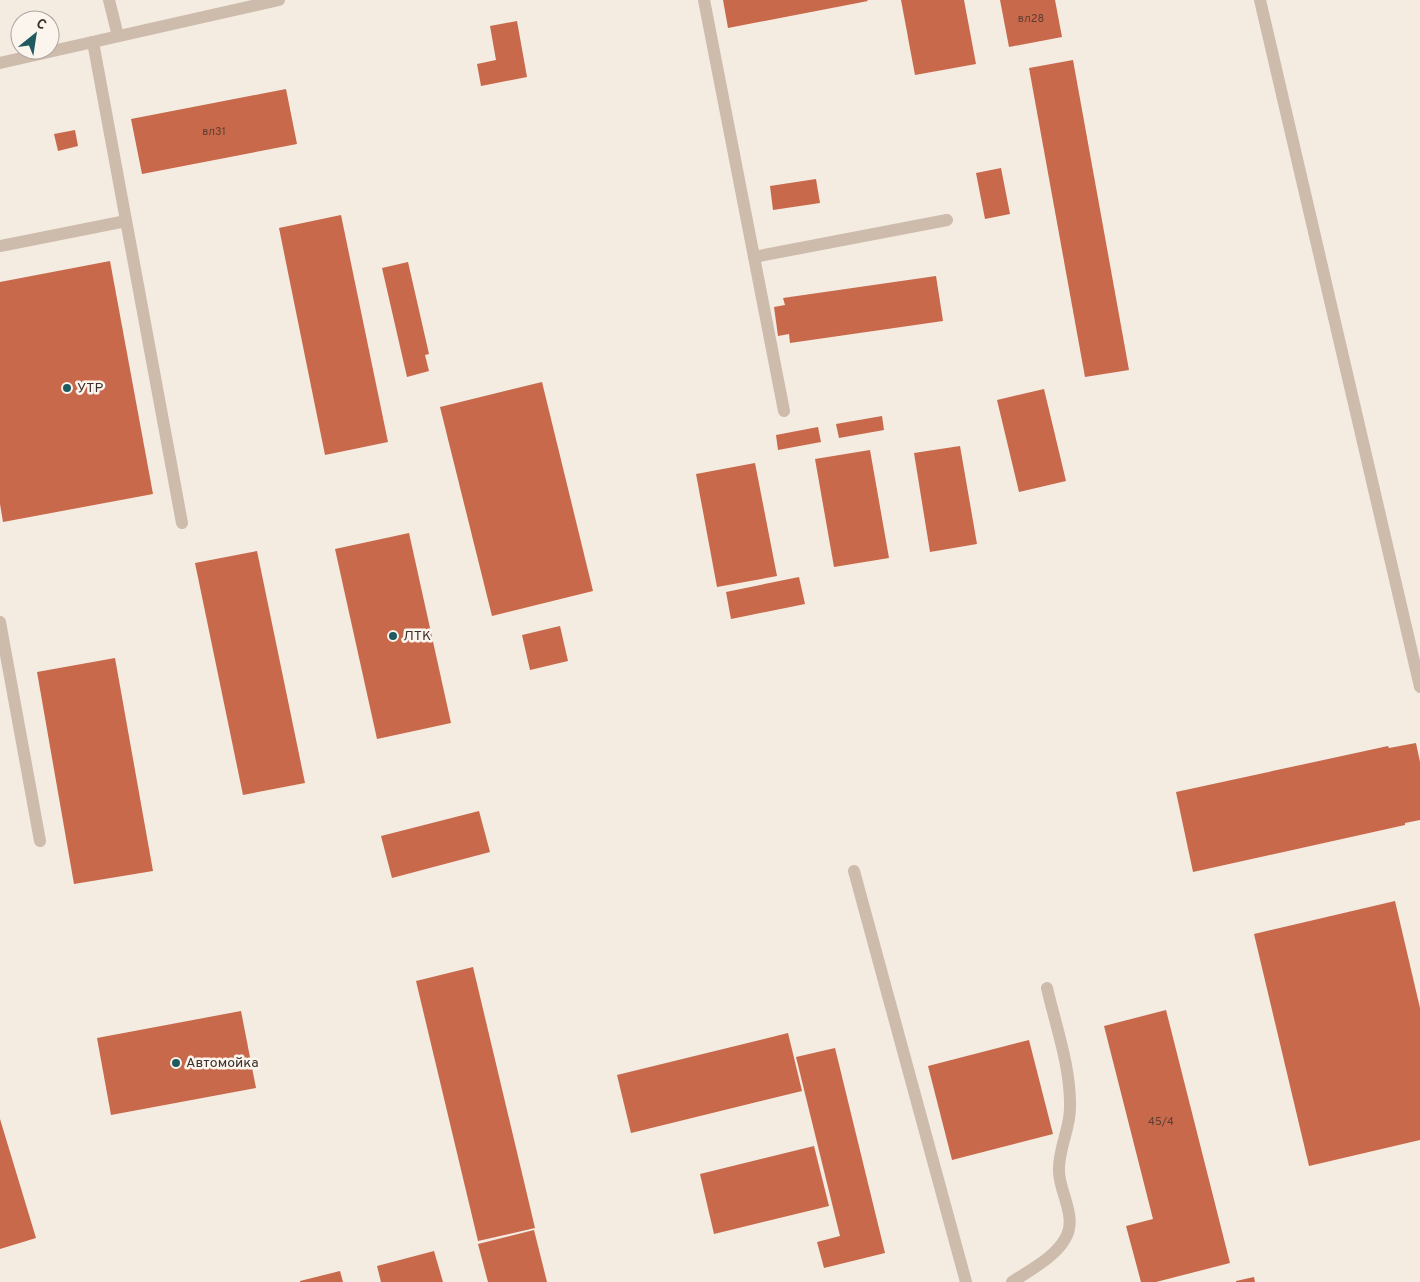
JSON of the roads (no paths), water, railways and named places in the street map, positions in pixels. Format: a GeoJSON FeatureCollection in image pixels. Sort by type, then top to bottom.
{"type":"FeatureCollection","features":[{"type":"Feature","properties":{"kind":"street"},"geometry":{"type":"LineString","coordinates":[[109,0],[118,36]]}},
{"type":"Feature","properties":{"kind":"street"},"geometry":{"type":"LineString","coordinates":[[0,63],[279,0]]}},
{"type":"Feature","properties":{"kind":"street"},"geometry":{"type":"LineString","coordinates":[[704,0],[784,411]]}},
{"type":"Feature","properties":{"kind":"street"},"geometry":{"type":"LineString","coordinates":[[1260,0],[1420,687]]}},
{"type":"Feature","properties":{"kind":"street"},"geometry":{"type":"LineString","coordinates":[[93,42],[182,523]]}},
{"type":"Feature","properties":{"kind":"street"},"geometry":{"type":"LineString","coordinates":[[754,257],[948,220]]}},
{"type":"Feature","properties":{"kind":"street"},"geometry":{"type":"LineString","coordinates":[[0,246],[126,221]]}},
{"type":"Feature","properties":{"kind":"street"},"geometry":{"type":"LineString","coordinates":[[0,622],[40,841]]}},
{"type":"Feature","properties":{"kind":"street"},"geometry":{"type":"LineString","coordinates":[[854,871],[966,1282]]}},
{"type":"Feature","properties":{"kind":"street"},"geometry":{"type":"LineString","coordinates":[[1012,1282],[1054,1253],[1066,1238],[1070,1222],[1059,1174],[1059,1154],[1070,1110],[1069,1078],[1047,988]]}},
{"type":"Feature","properties":{"kind":"place","name":"УТР"},"geometry":{"type":"Point","coordinates":[67,388]}},
{"type":"Feature","properties":{"kind":"place","name":"ЛТК"},"geometry":{"type":"Point","coordinates":[393,636]}},
{"type":"Feature","properties":{"kind":"place","name":"Автомойка"},"geometry":{"type":"Point","coordinates":[176,1063]}}]}
